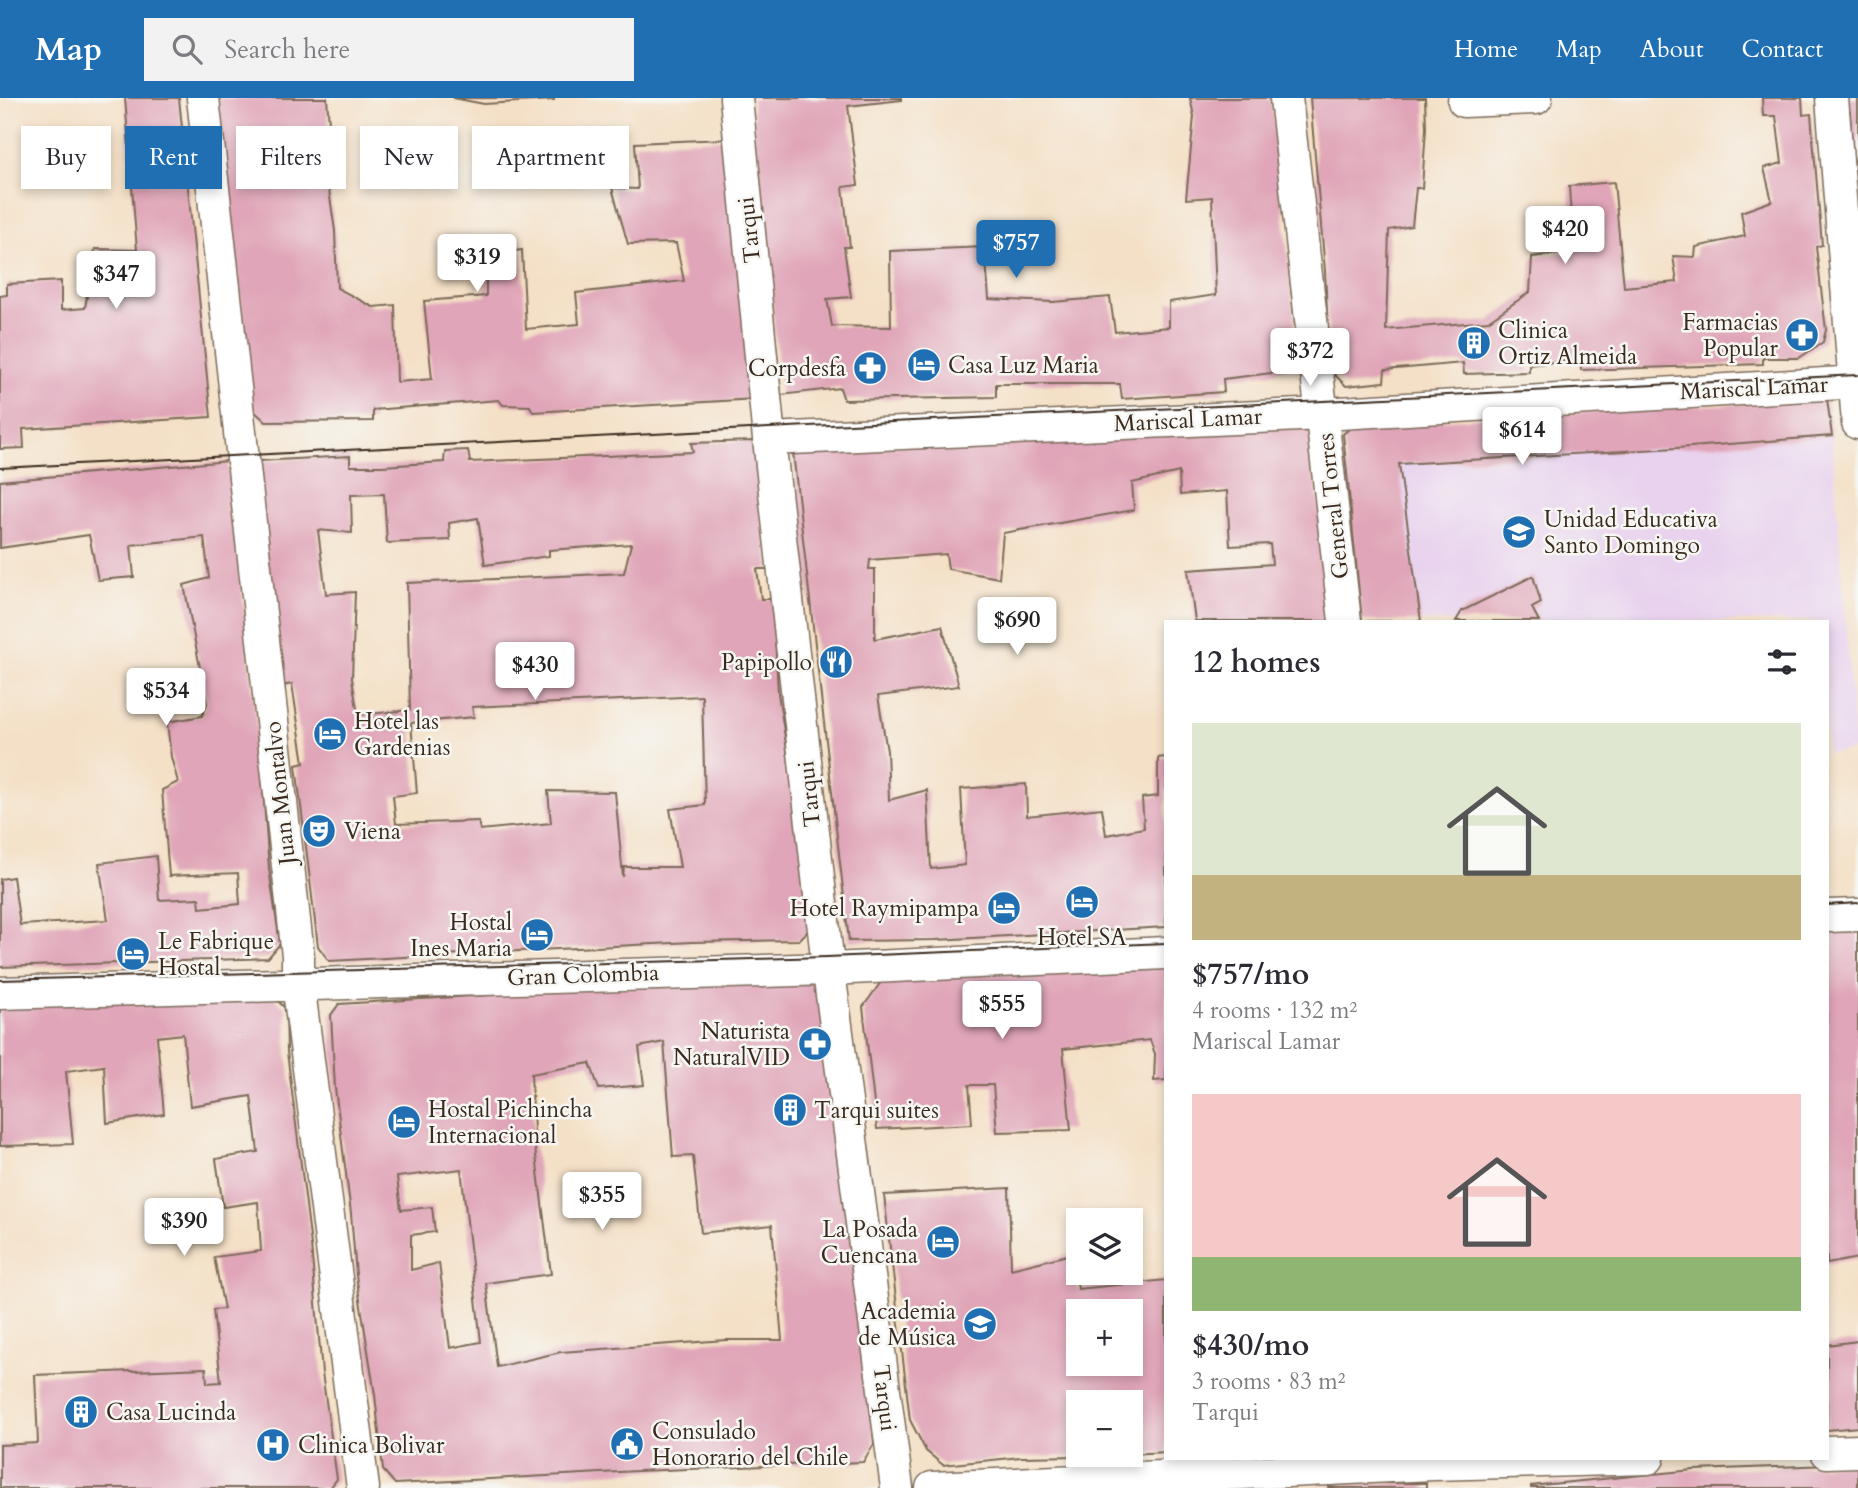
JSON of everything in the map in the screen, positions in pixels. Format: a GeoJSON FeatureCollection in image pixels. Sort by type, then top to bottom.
{"type":"FeatureCollection","features":[{"type":"Feature","properties":{"kind":"street","name":"Juan Montalvo"},"geometry":{"type":"LineString","coordinates":[[204,98],[290,886],[298,983],[363,1488]]}},
{"type":"Feature","properties":{"kind":"street","name":"Tarqui"},"geometry":{"type":"LineString","coordinates":[[736,98],[769,439],[830,969],[897,1488]]}},
{"type":"Feature","properties":{"kind":"street","name":"General Torres"},"geometry":{"type":"LineString","coordinates":[[1286,98],[1345,620]]}},
{"type":"Feature","properties":{"kind":"street"},"geometry":{"type":"LineString","coordinates":[[1464,100],[1535,98]]}},
{"type":"Feature","properties":{"kind":"street"},"geometry":{"type":"LineString","coordinates":[[1832,98],[1858,423]]}},
{"type":"Feature","properties":{"kind":"street","name":"Mariscal Lamar"},"geometry":{"type":"LineString","coordinates":[[769,439],[1323,414],[1856,382]]}},
{"type":"Feature","properties":{"kind":"street"},"geometry":{"type":"LineString","coordinates":[[1829,916],[1858,915]]}},
{"type":"Feature","properties":{"kind":"street","name":"Gran Colombia"},"geometry":{"type":"LineString","coordinates":[[0,993],[830,969],[1164,953]]}},
{"type":"Feature","properties":{"kind":"street"},"geometry":{"type":"LineString","coordinates":[[1829,1452],[1858,1451]]}},
{"type":"Feature","properties":{"kind":"street"},"geometry":{"type":"LineString","coordinates":[[932,1488],[1433,1470],[1612,1460]]}},
{"type":"Feature","properties":{"kind":"shaded area","name":"Unidad Educativa Santo Domingo"},"geometry":{"type":"Polygon","coordinates":[[[1832,436],[1855,750],[1829,753],[1829,620],[1362,620],[1345,468],[1832,436]]]}},
{"type":"Feature","properties":{"kind":"building"},"geometry":{"type":"Polygon","coordinates":[[[125,98],[179,98],[182,126],[127,126],[125,98]]]}},
{"type":"Feature","properties":{"kind":"building"},"geometry":{"type":"Polygon","coordinates":[[[218,98],[327,98],[329,126],[236,126],[236,189],[329,189],[335,231],[337,288],[373,307],[395,305],[397,382],[432,379],[424,301],[486,296],[486,255],[522,250],[526,329],[579,324],[576,293],[684,281],[676,243],[628,244],[612,189],[638,189],[635,143],[724,139],[756,399],[533,412],[530,406],[503,405],[499,400],[373,410],[373,421],[266,422],[253,410],[218,98]]]}},
{"type":"Feature","properties":{"kind":"building"},"geometry":{"type":"Polygon","coordinates":[[[453,98],[554,98],[554,100],[484,104],[453,98]]]}},
{"type":"Feature","properties":{"kind":"building"},"geometry":{"type":"Polygon","coordinates":[[[752,98],[901,98],[848,106],[858,185],[843,187],[850,247],[844,247],[851,297],[827,299],[832,326],[891,327],[890,251],[985,247],[989,299],[1053,302],[1110,297],[1115,332],[1169,327],[1169,302],[1216,295],[1212,197],[1186,199],[1194,116],[1190,98],[1270,98],[1297,345],[1295,357],[1290,365],[1272,373],[1223,379],[1224,392],[1122,399],[1120,384],[996,384],[996,397],[844,400],[840,388],[781,395],[758,193],[752,98]]]}},
{"type":"Feature","properties":{"kind":"building"},"geometry":{"type":"Polygon","coordinates":[[[1310,98],[1425,98],[1422,188],[1416,188],[1412,226],[1389,230],[1386,330],[1488,321],[1530,292],[1532,257],[1573,252],[1569,186],[1614,182],[1624,287],[1677,282],[1673,256],[1695,257],[1696,247],[1745,236],[1741,212],[1772,201],[1764,168],[1782,163],[1776,116],[1763,116],[1762,98],[1802,98],[1803,115],[1811,114],[1822,245],[1816,247],[1826,330],[1823,342],[1799,358],[1763,358],[1763,364],[1581,370],[1580,359],[1529,365],[1529,372],[1464,374],[1463,363],[1385,370],[1384,382],[1346,386],[1330,370],[1325,271],[1310,98]]]}},
{"type":"Feature","properties":{"kind":"building"},"geometry":{"type":"Polygon","coordinates":[[[1842,98],[1858,98],[1858,176],[1852,151],[1850,112],[1843,113],[1842,98]]]}},
{"type":"Feature","properties":{"kind":"building"},"geometry":{"type":"Polygon","coordinates":[[[132,189],[188,189],[211,417],[23,429],[24,448],[0,449],[0,296],[7,295],[7,284],[61,281],[61,310],[85,308],[95,249],[137,250],[132,189]]]}},
{"type":"Feature","properties":{"kind":"building"},"geometry":{"type":"Polygon","coordinates":[[[1827,399],[1832,436],[1399,464],[1421,620],[1362,620],[1343,434],[1354,425],[1827,399]]]}},
{"type":"Feature","properties":{"kind":"building"},"geometry":{"type":"Polygon","coordinates":[[[1309,423],[1325,560],[1329,620],[1195,620],[1188,570],[1272,564],[1270,544],[1230,546],[1227,491],[1180,495],[1179,472],[1132,483],[1134,510],[1003,533],[999,578],[948,569],[946,554],[870,560],[869,569],[875,569],[875,639],[942,626],[959,686],[878,696],[887,751],[889,800],[927,790],[931,869],[965,865],[961,789],[1026,784],[1027,816],[1102,808],[1106,835],[1144,828],[1142,798],[1158,796],[1158,758],[1164,757],[1164,927],[936,940],[849,941],[793,452],[1309,423]]]}},
{"type":"Feature","properties":{"kind":"building"},"geometry":{"type":"Polygon","coordinates":[[[754,441],[769,569],[757,569],[761,599],[773,599],[778,693],[800,833],[811,928],[799,940],[692,942],[329,961],[318,946],[296,765],[304,763],[292,684],[282,686],[264,537],[259,461],[350,456],[350,466],[382,466],[444,462],[445,451],[468,450],[470,462],[693,452],[691,443],[754,441]],[[384,494],[351,495],[352,533],[318,530],[326,594],[355,592],[352,679],[358,715],[410,710],[407,583],[624,573],[631,544],[549,550],[549,556],[485,565],[478,518],[449,523],[450,540],[387,543],[384,494]],[[702,696],[472,707],[474,717],[411,723],[417,793],[393,796],[396,824],[478,821],[480,830],[551,823],[548,791],[615,792],[623,877],[624,867],[680,867],[670,809],[705,805],[702,696]]]}},
{"type":"Feature","properties":{"kind":"building"},"geometry":{"type":"Polygon","coordinates":[[[228,461],[262,776],[269,869],[280,944],[268,958],[0,967],[0,879],[13,877],[20,925],[108,920],[99,863],[156,856],[159,900],[199,898],[200,908],[240,904],[238,873],[169,876],[162,790],[178,782],[171,757],[167,722],[202,716],[207,704],[184,585],[209,578],[204,537],[131,545],[134,577],[98,580],[89,535],[0,548],[0,481],[228,461]]]}},
{"type":"Feature","properties":{"kind":"building"},"geometry":{"type":"Polygon","coordinates":[[[1533,576],[1541,603],[1532,608],[1538,620],[1457,620],[1462,611],[1533,576]]]}},
{"type":"Feature","properties":{"kind":"building"},"geometry":{"type":"Polygon","coordinates":[[[1858,924],[1858,1258],[1829,1264],[1829,926],[1858,924]]]}},
{"type":"Feature","properties":{"kind":"building"},"geometry":{"type":"Polygon","coordinates":[[[1164,966],[1164,1080],[1154,1081],[1155,1054],[1150,1040],[1063,1049],[1071,1130],[997,1132],[993,1085],[969,1085],[972,1124],[877,1129],[863,1007],[884,978],[1164,966]]]}},
{"type":"Feature","properties":{"kind":"building"},"geometry":{"type":"Polygon","coordinates":[[[819,980],[869,1374],[874,1444],[863,1462],[395,1484],[383,1470],[375,1395],[356,1275],[335,1088],[331,1015],[339,1004],[590,989],[819,980]],[[664,1042],[639,1047],[644,1085],[599,1089],[590,1063],[531,1074],[535,1148],[551,1274],[486,1283],[497,1367],[561,1352],[726,1340],[782,1340],[772,1225],[701,1233],[693,1156],[673,1157],[664,1042]],[[461,1169],[397,1177],[401,1210],[432,1207],[435,1232],[411,1235],[411,1270],[439,1263],[450,1348],[481,1342],[461,1169]]]}},
{"type":"Feature","properties":{"kind":"building"},"geometry":{"type":"Polygon","coordinates":[[[268,991],[286,1009],[287,1052],[311,1245],[322,1373],[337,1479],[330,1488],[0,1488],[0,1445],[38,1443],[35,1375],[206,1368],[207,1383],[221,1382],[213,1310],[224,1309],[214,1257],[261,1251],[258,1202],[223,1207],[216,1159],[258,1152],[251,1096],[190,1106],[183,1034],[157,1037],[164,1114],[107,1123],[104,1066],[66,1071],[73,1144],[0,1146],[0,1005],[268,991]]]}},
{"type":"Feature","properties":{"kind":"building"},"geometry":{"type":"Polygon","coordinates":[[[1009,1188],[1011,1269],[1066,1255],[1066,1285],[1077,1285],[1078,1289],[1143,1285],[1143,1282],[1164,1280],[1164,1452],[1143,1453],[1143,1390],[1066,1390],[1066,1456],[1021,1457],[943,1465],[926,1451],[910,1420],[884,1195],[1009,1188]]]}},
{"type":"Feature","properties":{"kind":"building"},"geometry":{"type":"Polygon","coordinates":[[[1858,1341],[1858,1427],[1829,1430],[1829,1345],[1858,1341]]]}},
{"type":"Feature","properties":{"kind":"building"},"geometry":{"type":"Polygon","coordinates":[[[1858,1464],[1858,1488],[1531,1488],[1694,1470],[1858,1464]]]}},
{"type":"Feature","properties":{"kind":"building"},"geometry":{"type":"Polygon","coordinates":[[[1359,1483],[1426,1483],[1426,1488],[1329,1488],[1359,1483]]]}},
{"type":"Feature","properties":{"kind":"tram line"},"geometry":{"type":"LineString","coordinates":[[0,468],[1858,375]]}},
{"type":"Feature","properties":{"kind":"tram line"},"geometry":{"type":"LineString","coordinates":[[1829,905],[1858,903]]}},
{"type":"Feature","properties":{"kind":"tram line"},"geometry":{"type":"LineString","coordinates":[[0,980],[827,957],[1164,943]]}},
{"type":"Feature","properties":{"kind":"place","name":"Farmacias Popular"},"geometry":{"type":"Point","coordinates":[1802,335]}},
{"type":"Feature","properties":{"kind":"place","name":"Clinica Ortiz Almeida"},"geometry":{"type":"Point","coordinates":[1474,343]}},
{"type":"Feature","properties":{"kind":"place","name":"Casa Luz Maria"},"geometry":{"type":"Point","coordinates":[924,365]}},
{"type":"Feature","properties":{"kind":"place","name":"Corpdesfa"},"geometry":{"type":"Point","coordinates":[870,368]}},
{"type":"Feature","properties":{"kind":"place","name":"Unidad Educativa Santo Domingo"},"geometry":{"type":"Point","coordinates":[1519,532]}},
{"type":"Feature","properties":{"kind":"place","name":"Papipollo"},"geometry":{"type":"Point","coordinates":[836,662]}},
{"type":"Feature","properties":{"kind":"place","name":"Hotel las Gardenias"},"geometry":{"type":"Point","coordinates":[330,734]}},
{"type":"Feature","properties":{"kind":"place","name":"Viena"},"geometry":{"type":"Point","coordinates":[319,831]}},
{"type":"Feature","properties":{"kind":"place","name":"Hotel SA"},"geometry":{"type":"Point","coordinates":[1082,902]}},
{"type":"Feature","properties":{"kind":"place","name":"Hotel Raymipampa"},"geometry":{"type":"Point","coordinates":[1004,908]}},
{"type":"Feature","properties":{"kind":"place","name":"Hostal Ines Maria"},"geometry":{"type":"Point","coordinates":[537,935]}},
{"type":"Feature","properties":{"kind":"place","name":"Le Fabrique Hostal"},"geometry":{"type":"Point","coordinates":[133,954]}},
{"type":"Feature","properties":{"kind":"place","name":"Naturista NaturalVID"},"geometry":{"type":"Point","coordinates":[815,1044]}},
{"type":"Feature","properties":{"kind":"place","name":"Tarqui suites"},"geometry":{"type":"Point","coordinates":[790,1110]}},
{"type":"Feature","properties":{"kind":"place","name":"Hostal Pichincha Internacional"},"geometry":{"type":"Point","coordinates":[404,1122]}},
{"type":"Feature","properties":{"kind":"place","name":"La Posada Cuencana"},"geometry":{"type":"Point","coordinates":[943,1242]}},
{"type":"Feature","properties":{"kind":"place","name":"Academia de Música"},"geometry":{"type":"Point","coordinates":[980,1324]}},
{"type":"Feature","properties":{"kind":"place","name":"Casa Lucinda"},"geometry":{"type":"Point","coordinates":[81,1412]}},
{"type":"Feature","properties":{"kind":"place","name":"Consulado Honorario del Chile"},"geometry":{"type":"Point","coordinates":[627,1444]}},
{"type":"Feature","properties":{"kind":"place","name":"Clinica Bolivar"},"geometry":{"type":"Point","coordinates":[273,1445]}}]}
